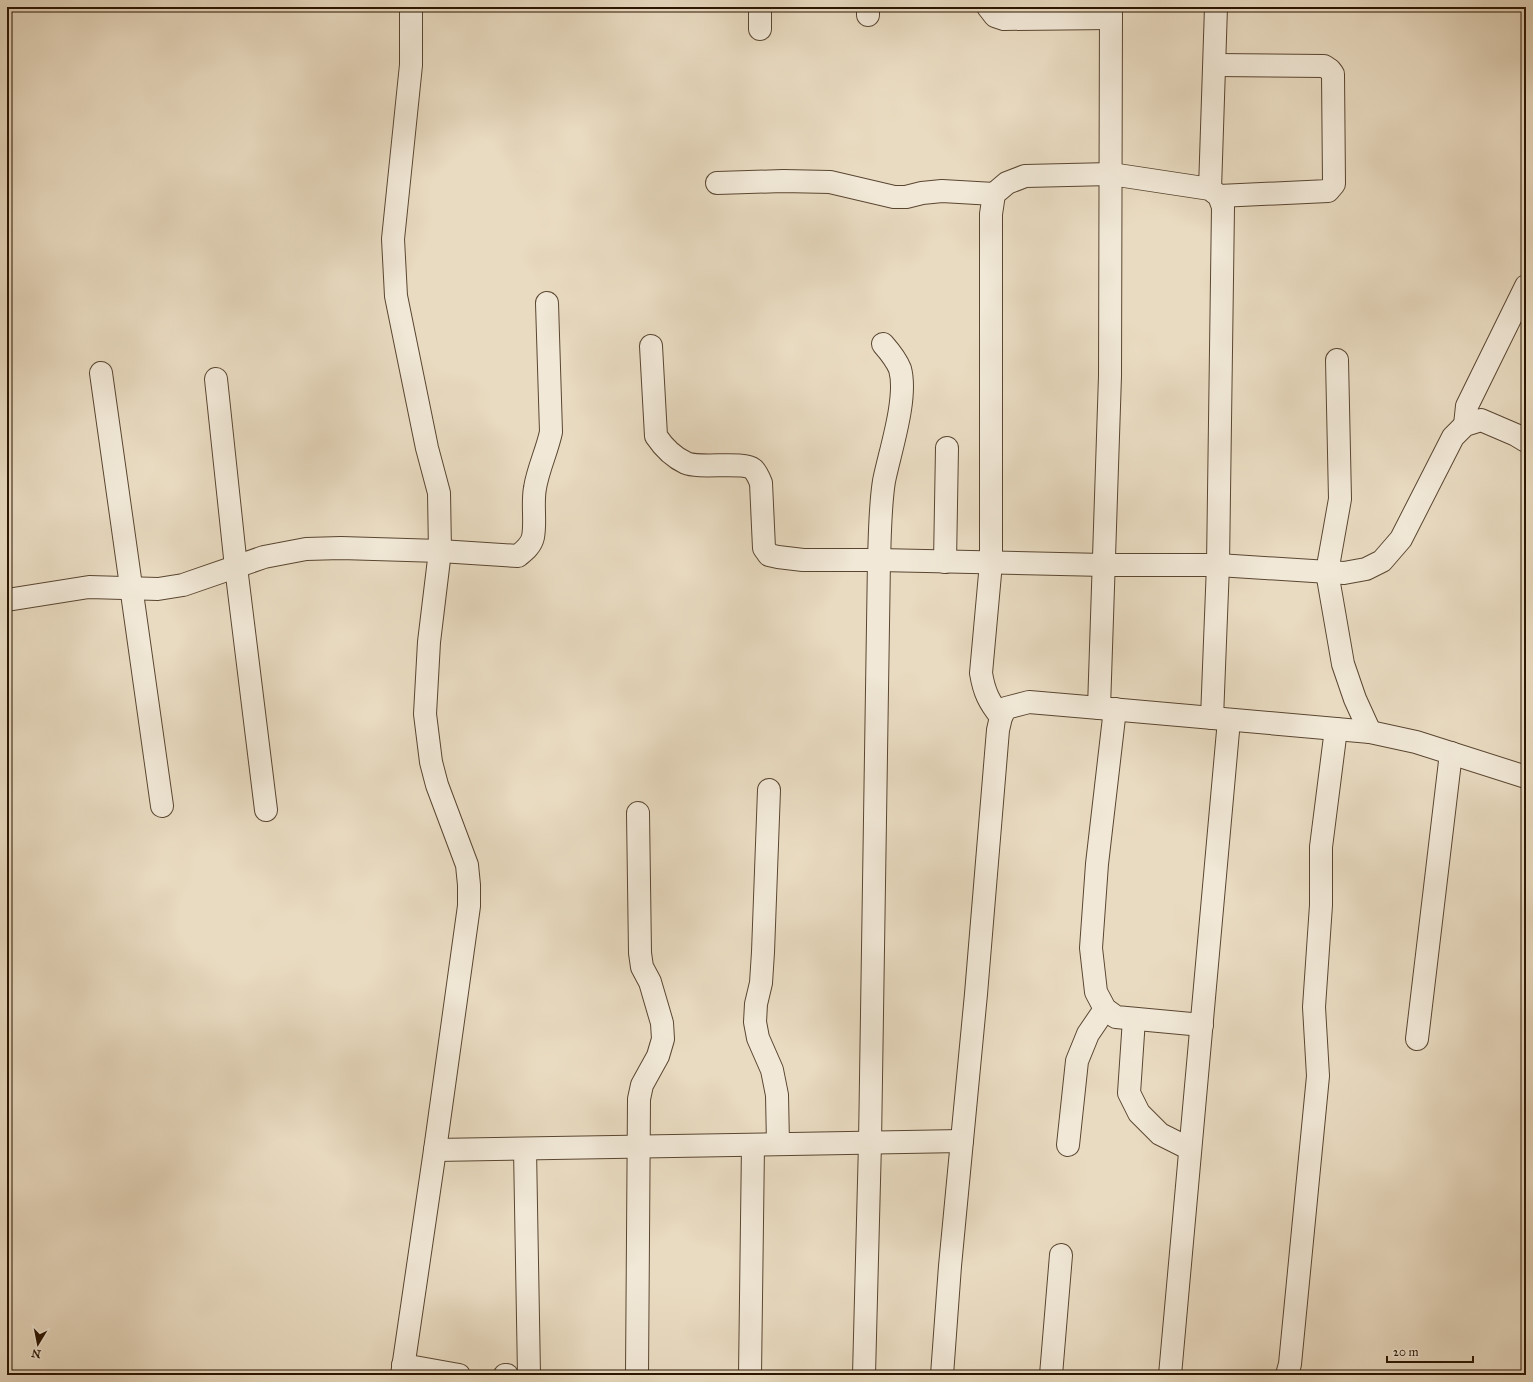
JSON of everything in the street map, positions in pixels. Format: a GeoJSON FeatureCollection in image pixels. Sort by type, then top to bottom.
{"type":"FeatureCollection","features":[{"type":"Feature","properties":{"kind":"street"},"geometry":{"type":"LineString","coordinates":[[411,7],[411,65],[393,239],[396,296],[427,448],[438,493],[440,551],[429,642],[425,714],[431,762],[446,811],[467,865],[469,906],[435,1150],[402,1370],[459,1375]]}},
{"type":"Feature","properties":{"kind":"street"},"geometry":{"type":"LineString","coordinates":[[760,7],[760,29]]}},
{"type":"Feature","properties":{"kind":"street"},"geometry":{"type":"LineString","coordinates":[[988,7],[995,16],[1004,19],[1111,13],[1110,376],[1104,564],[1107,708],[1091,948],[1096,992],[1104,1009],[1116,1017],[1202,1025]]}},
{"type":"Feature","properties":{"kind":"street"},"geometry":{"type":"LineString","coordinates":[[1170,1375],[1202,1025],[1220,719],[1218,565],[1223,207],[1214,193],[1216,7]]}},
{"type":"Feature","properties":{"kind":"street"},"geometry":{"type":"LineString","coordinates":[[1000,717],[988,700],[981,673],[991,562],[991,214],[994,194],[1007,183],[1025,176],[1111,174],[1214,193],[1328,191],[1332,188],[1334,184],[1333,74],[1330,70],[1324,66],[1215,65]]}},
{"type":"Feature","properties":{"kind":"street"},"geometry":{"type":"LineString","coordinates":[[717,183],[783,181],[830,182],[894,196],[906,197],[922,193],[942,192],[994,194]]}},
{"type":"Feature","properties":{"kind":"street"},"geometry":{"type":"LineString","coordinates":[[1465,425],[1467,406],[1526,286]]}},
{"type":"Feature","properties":{"kind":"street"},"geometry":{"type":"LineString","coordinates":[[7,600],[89,587],[132,587],[158,589],[183,585],[264,557],[306,549],[341,548],[440,551],[518,556],[528,548],[533,538],[534,491],[537,474],[549,442],[551,432],[547,303]]}},
{"type":"Feature","properties":{"kind":"street"},"geometry":{"type":"LineString","coordinates":[[864,1375],[870,1143],[878,560],[880,514],[884,481],[898,420],[902,389],[900,371],[895,358],[883,344]]}},
{"type":"Feature","properties":{"kind":"street"},"geometry":{"type":"LineString","coordinates":[[651,346],[656,436],[663,446],[674,456],[688,464],[743,466],[752,468],[757,473],[761,483],[764,548],[769,555],[803,560],[1218,565],[1344,573],[1366,569],[1382,561],[1402,539],[1453,437],[1465,425],[1481,420],[1516,435],[1526,441]]}},
{"type":"Feature","properties":{"kind":"street"},"geometry":{"type":"LineString","coordinates":[[1337,360],[1340,499],[1327,572],[1343,664],[1355,699],[1370,732]]}},
{"type":"Feature","properties":{"kind":"street"},"geometry":{"type":"LineString","coordinates":[[101,373],[162,806]]}},
{"type":"Feature","properties":{"kind":"street"},"geometry":{"type":"LineString","coordinates":[[216,379],[236,567],[266,810]]}},
{"type":"Feature","properties":{"kind":"street"},"geometry":{"type":"LineString","coordinates":[[945,562],[947,448]]}},
{"type":"Feature","properties":{"kind":"street"},"geometry":{"type":"LineString","coordinates":[[942,1375],[950,1266],[976,994],[998,730],[1000,717],[1006,708],[1029,702],[1370,732],[1416,742],[1526,777]]}},
{"type":"Feature","properties":{"kind":"street"},"geometry":{"type":"LineString","coordinates":[[1287,1375],[1291,1349],[1318,1076],[1314,1007],[1320,905],[1321,847],[1336,729]]}},
{"type":"Feature","properties":{"kind":"street"},"geometry":{"type":"LineString","coordinates":[[1417,1039],[1451,753]]}},
{"type":"Feature","properties":{"kind":"street"},"geometry":{"type":"LineString","coordinates":[[769,790],[764,952],[761,983],[756,1004],[755,1022],[758,1038],[772,1070],[777,1095],[778,1144]]}},
{"type":"Feature","properties":{"kind":"street"},"geometry":{"type":"LineString","coordinates":[[637,1375],[639,1099],[642,1084],[658,1056],[663,1038],[662,1023],[650,982],[642,967],[640,953],[638,813]]}},
{"type":"Feature","properties":{"kind":"street"},"geometry":{"type":"LineString","coordinates":[[1068,1145],[1077,1061],[1088,1034],[1104,1009]]}},
{"type":"Feature","properties":{"kind":"street"},"geometry":{"type":"LineString","coordinates":[[1134,1019],[1129,1093],[1139,1113],[1160,1134],[1190,1149]]}},
{"type":"Feature","properties":{"kind":"street"},"geometry":{"type":"LineString","coordinates":[[435,1150],[962,1141]]}},
{"type":"Feature","properties":{"kind":"street"},"geometry":{"type":"LineString","coordinates":[[750,1375],[753,1145]]}},
{"type":"Feature","properties":{"kind":"street"},"geometry":{"type":"LineString","coordinates":[[525,1148],[528,1375]]}},
{"type":"Feature","properties":{"kind":"street"},"geometry":{"type":"LineString","coordinates":[[1051,1375],[1061,1255]]}}]}
